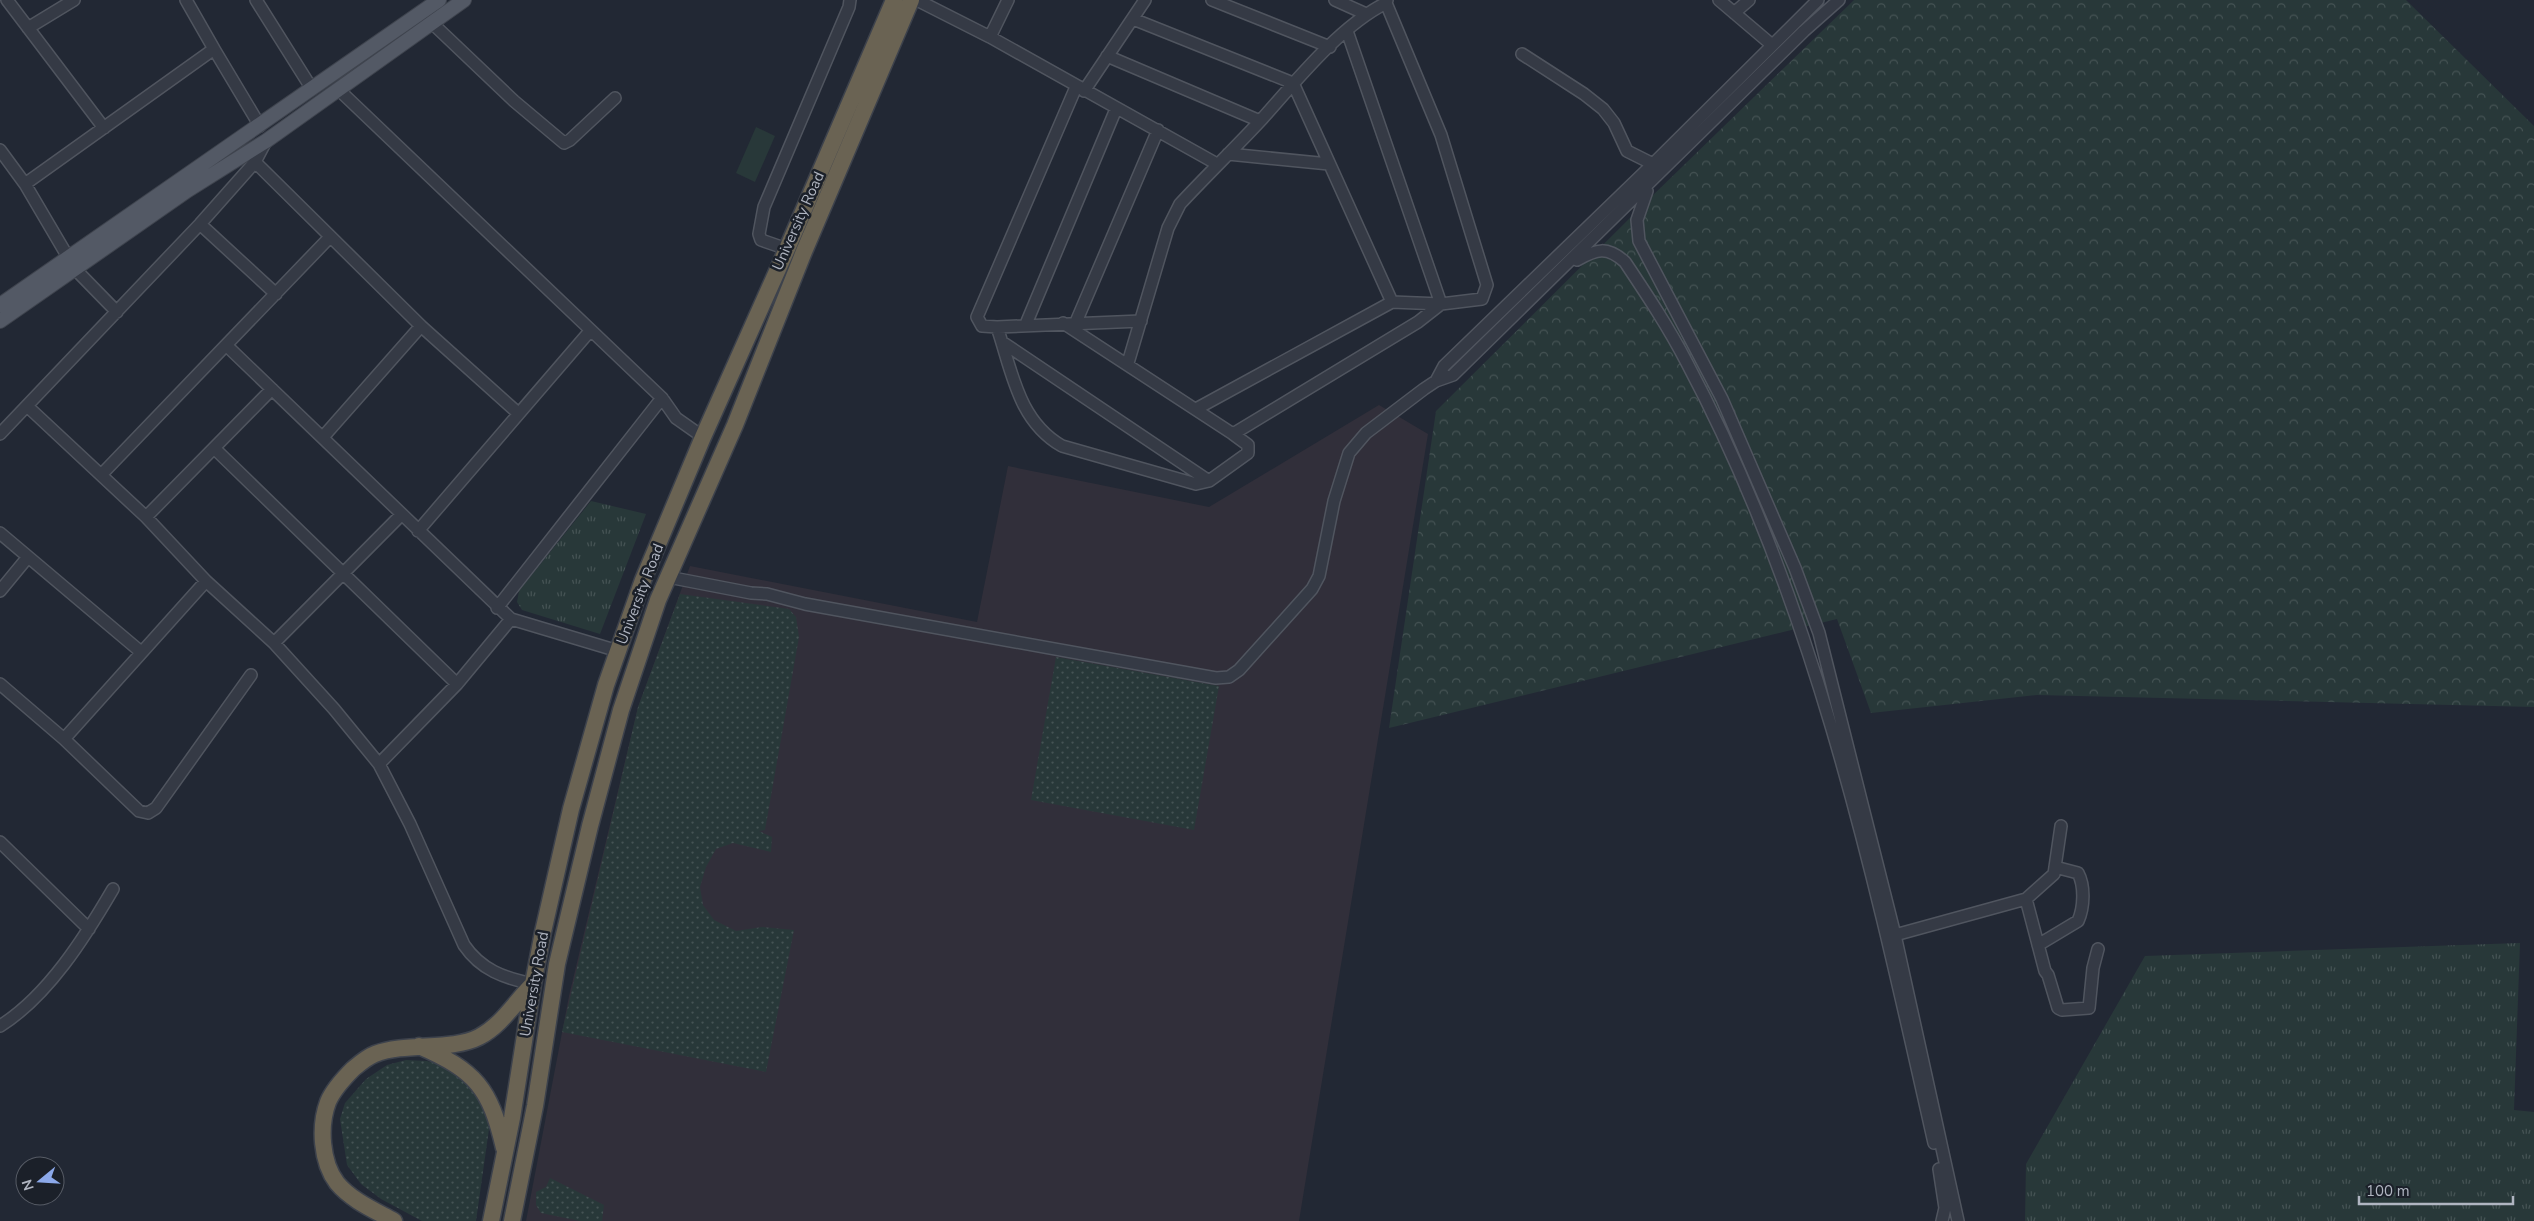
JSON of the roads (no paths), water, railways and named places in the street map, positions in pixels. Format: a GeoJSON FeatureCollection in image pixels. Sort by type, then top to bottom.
{"type":"FeatureCollection","features":[{"type":"Feature","properties":{"kind":"highway","name":"University Road"},"geometry":{"type":"LineString","coordinates":[[491,1221],[518,1084],[533,984],[571,808],[618,651],[643,580],[703,437],[787,249],[894,0]]}},
{"type":"Feature","properties":{"kind":"highway","name":"University Road"},"geometry":{"type":"LineString","coordinates":[[512,1221],[535,1106],[557,964],[621,710],[658,600],[736,425],[803,254],[910,0]]}},
{"type":"Feature","properties":{"kind":"highway"},"geometry":{"type":"LineString","coordinates":[[394,1221],[362,1204],[337,1182],[328,1166],[324,1148],[323,1127],[328,1102],[343,1079],[372,1055],[395,1047],[459,1042],[478,1038],[495,1026],[533,984]]}},
{"type":"Feature","properties":{"kind":"highway"},"geometry":{"type":"LineString","coordinates":[[417,1045],[457,1065],[478,1083],[495,1112],[505,1151]]}},
{"type":"Feature","properties":{"kind":"main road"},"geometry":{"type":"LineString","coordinates":[[0,320],[52,278],[312,89],[424,4],[439,0]]}},
{"type":"Feature","properties":{"kind":"main road"},"geometry":{"type":"LineString","coordinates":[[72,264],[266,141],[464,0]]}},
{"type":"Feature","properties":{"kind":"main road"},"geometry":{"type":"LineString","coordinates":[[0,305],[52,278]]}},
{"type":"Feature","properties":{"kind":"street"},"geometry":{"type":"LineString","coordinates":[[7,0],[104,128]]}},
{"type":"Feature","properties":{"kind":"street"},"geometry":{"type":"LineString","coordinates":[[28,28],[74,0]]}},
{"type":"Feature","properties":{"kind":"street"},"geometry":{"type":"LineString","coordinates":[[186,0],[260,126]]}},
{"type":"Feature","properties":{"kind":"street"},"geometry":{"type":"LineString","coordinates":[[256,0],[312,89]]}},
{"type":"Feature","properties":{"kind":"street"},"geometry":{"type":"LineString","coordinates":[[787,249],[761,240],[759,234],[764,207],[850,7],[850,0]]}},
{"type":"Feature","properties":{"kind":"street"},"geometry":{"type":"LineString","coordinates":[[917,0],[990,38],[1217,164]]}},
{"type":"Feature","properties":{"kind":"street"},"geometry":{"type":"LineString","coordinates":[[990,38],[1008,0]]}},
{"type":"Feature","properties":{"kind":"street"},"geometry":{"type":"LineString","coordinates":[[1141,320],[1026,324],[997,327],[982,326],[977,317],[1080,89],[1107,56],[1145,0]]}},
{"type":"Feature","properties":{"kind":"street"},"geometry":{"type":"LineString","coordinates":[[1212,0],[1330,47]]}},
{"type":"Feature","properties":{"kind":"street"},"geometry":{"type":"LineString","coordinates":[[1335,0],[1366,14]]}},
{"type":"Feature","properties":{"kind":"street"},"geometry":{"type":"LineString","coordinates":[[1718,0],[1772,45]]}},
{"type":"Feature","properties":{"kind":"street"},"geometry":{"type":"LineString","coordinates":[[1734,13],[1749,0]]}},
{"type":"Feature","properties":{"kind":"street"},"geometry":{"type":"LineString","coordinates":[[1436,381],[1444,366],[1653,164],[1818,0]]}},
{"type":"Feature","properties":{"kind":"street"},"geometry":{"type":"LineString","coordinates":[[668,577],[751,593],[780,602],[794,602],[1147,667],[1216,678],[1229,677],[1239,670],[1312,589],[1319,576],[1334,501],[1349,454],[1366,433],[1436,381],[1453,375],[1650,185],[1804,31],[1839,0]]}},
{"type":"Feature","properties":{"kind":"street"},"geometry":{"type":"LineString","coordinates":[[1128,363],[1173,215],[1217,164],[1260,121],[1293,83],[1366,14],[1387,2],[1441,135],[1488,285],[1482,299],[1440,304],[1392,302],[1196,409]]}},
{"type":"Feature","properties":{"kind":"street"},"geometry":{"type":"LineString","coordinates":[[1133,19],[1293,83],[1392,302]]}},
{"type":"Feature","properties":{"kind":"street"},"geometry":{"type":"LineString","coordinates":[[432,23],[514,101],[564,142],[570,140],[615,98]]}},
{"type":"Feature","properties":{"kind":"street"},"geometry":{"type":"LineString","coordinates":[[1347,31],[1440,304]]}},
{"type":"Feature","properties":{"kind":"street"},"geometry":{"type":"LineString","coordinates":[[25,184],[214,49]]}},
{"type":"Feature","properties":{"kind":"street"},"geometry":{"type":"LineString","coordinates":[[1522,54],[1584,94],[1603,109],[1614,123],[1627,150],[1653,164]]}},
{"type":"Feature","properties":{"kind":"street"},"geometry":{"type":"LineString","coordinates":[[1107,56],[1260,121]]}},
{"type":"Feature","properties":{"kind":"street"},"geometry":{"type":"LineString","coordinates":[[339,90],[662,398],[676,418],[703,437]]}},
{"type":"Feature","properties":{"kind":"street"},"geometry":{"type":"LineString","coordinates":[[1026,324],[1116,109]]}},
{"type":"Feature","properties":{"kind":"street"},"geometry":{"type":"LineString","coordinates":[[1076,322],[1158,130]]}},
{"type":"Feature","properties":{"kind":"street"},"geometry":{"type":"LineString","coordinates":[[0,434],[200,224],[255,162],[266,141]]}},
{"type":"Feature","properties":{"kind":"street"},"geometry":{"type":"LineString","coordinates":[[0,150],[25,184],[72,264],[118,312]]}},
{"type":"Feature","properties":{"kind":"street"},"geometry":{"type":"LineString","coordinates":[[1228,154],[1329,164]]}},
{"type":"Feature","properties":{"kind":"street"},"geometry":{"type":"LineString","coordinates":[[255,162],[421,326],[518,413]]}},
{"type":"Feature","properties":{"kind":"street"},"geometry":{"type":"LineString","coordinates":[[1650,185],[1640,206],[1637,231],[1644,251],[1722,400],[1753,470],[1819,633],[1895,935],[1958,1221]]}},
{"type":"Feature","properties":{"kind":"street"},"geometry":{"type":"LineString","coordinates":[[200,224],[276,294]]}},
{"type":"Feature","properties":{"kind":"street"},"geometry":{"type":"LineString","coordinates":[[101,475],[330,238]]}},
{"type":"Feature","properties":{"kind":"street"},"geometry":{"type":"LineString","coordinates":[[1564,268],[1588,254],[1607,251],[1616,254],[1626,262],[1662,318],[1687,362],[1733,457],[1782,577],[1805,638],[1845,777],[1884,927],[1941,1174],[1945,1208],[1942,1221]]}},
{"type":"Feature","properties":{"kind":"street"},"geometry":{"type":"LineString","coordinates":[[1645,292],[1660,282]]}},
{"type":"Feature","properties":{"kind":"street"},"geometry":{"type":"LineString","coordinates":[[1233,434],[1418,322],[1440,304]]}},
{"type":"Feature","properties":{"kind":"street"},"geometry":{"type":"LineString","coordinates":[[1662,318],[1674,311]]}},
{"type":"Feature","properties":{"kind":"street"},"geometry":{"type":"LineString","coordinates":[[997,327],[1024,408],[1048,438],[1062,446],[1196,484],[1209,481],[1248,453],[1248,445],[1233,434],[1128,363],[1063,323]]}},
{"type":"Feature","properties":{"kind":"street"},"geometry":{"type":"LineString","coordinates":[[323,437],[421,326]]}},
{"type":"Feature","properties":{"kind":"street"},"geometry":{"type":"LineString","coordinates":[[418,531],[590,331]]}},
{"type":"Feature","properties":{"kind":"street"},"geometry":{"type":"LineString","coordinates":[[1002,342],[1209,481]]}},
{"type":"Feature","properties":{"kind":"street"},"geometry":{"type":"LineString","coordinates":[[227,346],[323,437],[497,608],[511,619],[618,651]]}},
{"type":"Feature","properties":{"kind":"street"},"geometry":{"type":"LineString","coordinates":[[146,517],[272,388]]}},
{"type":"Feature","properties":{"kind":"street"},"geometry":{"type":"LineString","coordinates":[[497,608],[662,398]]}},
{"type":"Feature","properties":{"kind":"street"},"geometry":{"type":"LineString","coordinates":[[27,406],[146,517],[206,581],[274,643],[334,709],[379,764],[410,824],[464,945],[472,958],[486,969],[511,979],[533,984]]}},
{"type":"Feature","properties":{"kind":"street"},"geometry":{"type":"LineString","coordinates":[[214,448],[457,684]]}},
{"type":"Feature","properties":{"kind":"street"},"geometry":{"type":"LineString","coordinates":[[274,643],[401,514]]}},
{"type":"Feature","properties":{"kind":"street"},"geometry":{"type":"LineString","coordinates":[[0,533],[141,652]]}},
{"type":"Feature","properties":{"kind":"street"},"geometry":{"type":"LineString","coordinates":[[0,591],[28,557]]}},
{"type":"Feature","properties":{"kind":"street"},"geometry":{"type":"LineString","coordinates":[[64,739],[206,581]]}},
{"type":"Feature","properties":{"kind":"street"},"geometry":{"type":"LineString","coordinates":[[379,764],[457,684],[511,619]]}},
{"type":"Feature","properties":{"kind":"street"},"geometry":{"type":"LineString","coordinates":[[1805,638],[1819,633]]}},
{"type":"Feature","properties":{"kind":"street"},"geometry":{"type":"LineString","coordinates":[[1,688],[64,739],[140,811],[148,813],[156,808],[250,675]]}},
{"type":"Feature","properties":{"kind":"street"},"geometry":{"type":"LineString","coordinates":[[1895,935],[2026,899],[2054,874],[2060,826]]}},
{"type":"Feature","properties":{"kind":"street"},"geometry":{"type":"LineString","coordinates":[[0,842],[90,929]]}},
{"type":"Feature","properties":{"kind":"street"},"geometry":{"type":"LineString","coordinates":[[2038,945],[2078,921],[2081,915],[2082,880],[2078,873],[2055,867]]}},
{"type":"Feature","properties":{"kind":"street"},"geometry":{"type":"LineString","coordinates":[[0,1026],[36,997],[90,929],[113,889]]}},
{"type":"Feature","properties":{"kind":"street"},"geometry":{"type":"LineString","coordinates":[[2026,899],[2044,971],[2048,975],[2058,1008],[2062,1010],[2089,1008],[2093,968],[2098,949]]}}]}
